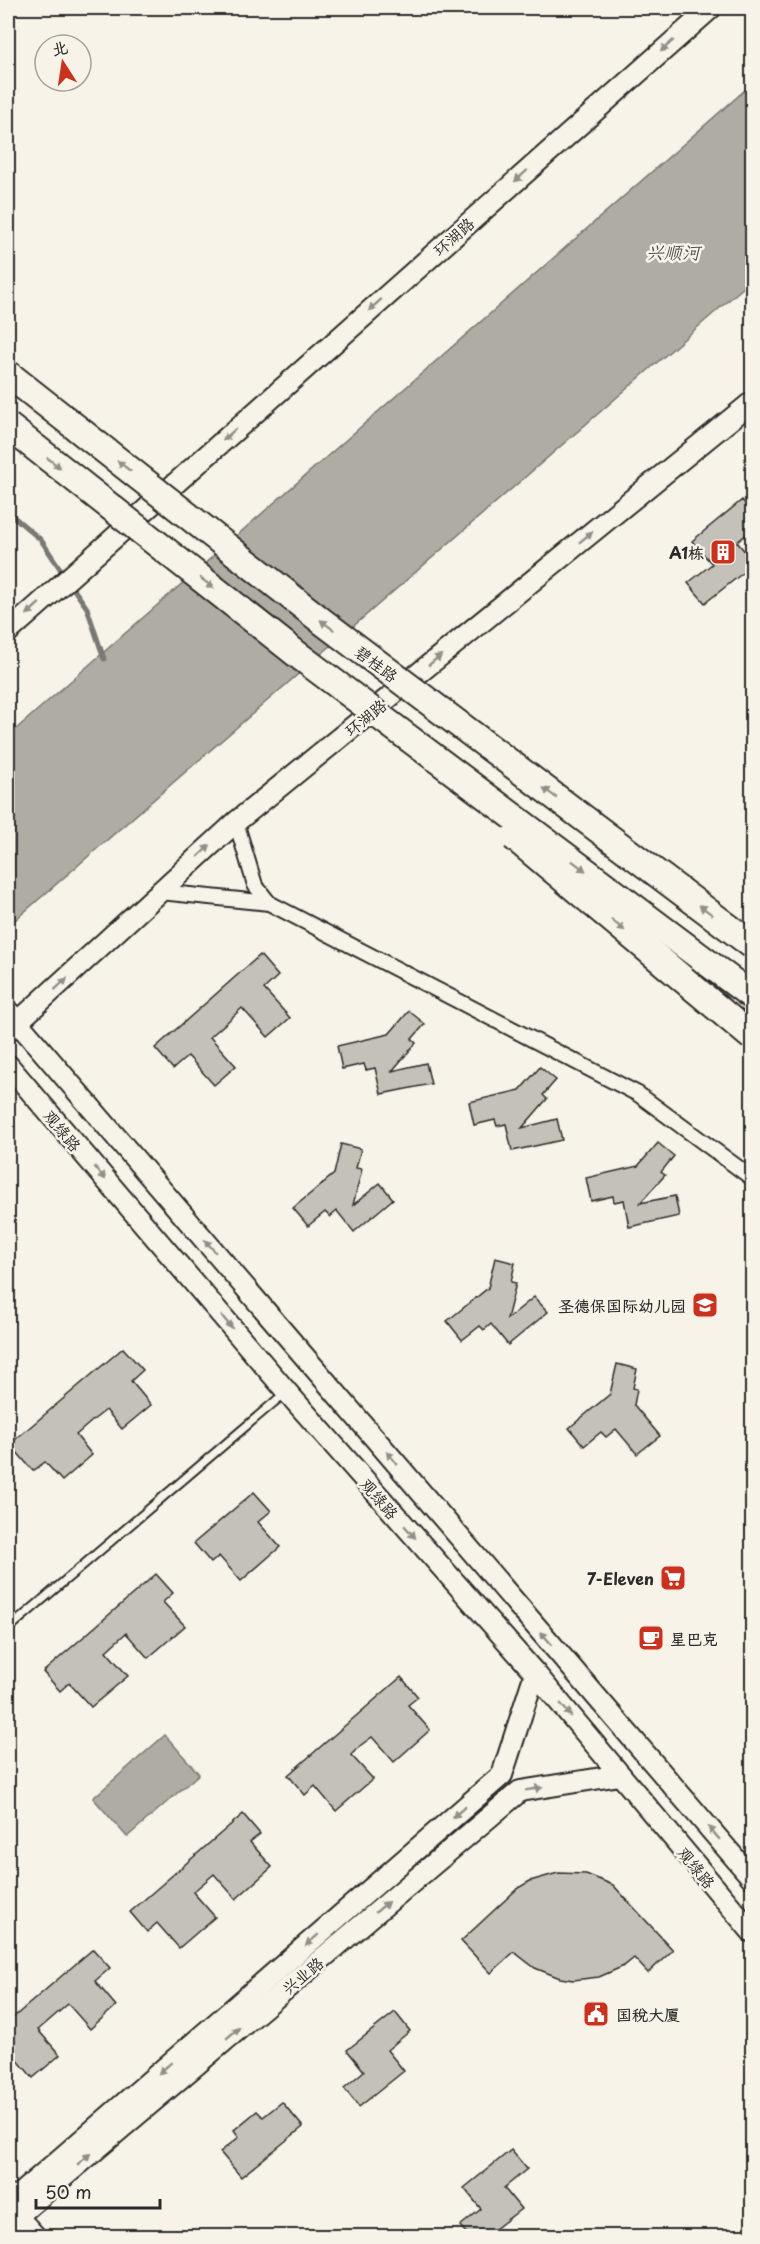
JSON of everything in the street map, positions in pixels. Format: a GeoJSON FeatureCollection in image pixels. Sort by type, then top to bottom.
{"type":"FeatureCollection","features":[{"type":"Feature","properties":{"kind":"highway","name":"碧桂路"},"geometry":{"type":"LineString","coordinates":[[8,375],[323,622],[753,945]]}},
{"type":"Feature","properties":{"kind":"highway"},"geometry":{"type":"LineString","coordinates":[[8,426],[267,631],[753,996]]}},
{"type":"Feature","properties":{"kind":"highway"},"geometry":{"type":"LineString","coordinates":[[267,631],[753,1037]]}},
{"type":"Feature","properties":{"kind":"street","name":"环湖路"},"geometry":{"type":"LineString","coordinates":[[8,632],[711,8]]}},
{"type":"Feature","properties":{"kind":"street","name":"环湖路"},"geometry":{"type":"LineString","coordinates":[[11,1022],[160,892],[236,822],[753,402]]}},
{"type":"Feature","properties":{"kind":"street"},"geometry":{"type":"LineString","coordinates":[[236,822],[255,885],[269,903]]}},
{"type":"Feature","properties":{"kind":"street"},"geometry":{"type":"LineString","coordinates":[[160,892],[269,903],[638,1094],[753,1178]]}},
{"type":"Feature","properties":{"kind":"street"},"geometry":{"type":"LineString","coordinates":[[11,1022],[753,1878]]}},
{"type":"Feature","properties":{"kind":"street","name":"观绿路"},"geometry":{"type":"LineString","coordinates":[[8,1065],[286,1392],[535,1673],[753,1932]]}},
{"type":"Feature","properties":{"kind":"street","name":"兴业路"},"geometry":{"type":"LineString","coordinates":[[10,2213],[502,1775],[535,1673]]}},
{"type":"Feature","properties":{"kind":"street","name":"兴业路"},"geometry":{"type":"LineString","coordinates":[[10,2213],[520,1791],[620,1775]]}},
{"type":"Feature","properties":{"kind":"street"},"geometry":{"type":"LineString","coordinates":[[10,2213],[35,2236]]}},
{"type":"Feature","properties":{"kind":"lane"},"geometry":{"type":"LineString","coordinates":[[8,1629],[286,1392]]}},
{"type":"Feature","properties":{"kind":"water","name":"兴顺河"},"geometry":{"type":"Polygon","coordinates":[[[752,84],[752,280],[8,926],[8,736],[752,84]]]}},
{"type":"Feature","properties":{"kind":"water"},"geometry":{"type":"Polygon","coordinates":[[[165,1735],[199,1774],[127,1837],[93,1798],[165,1735]]]}},
{"type":"Feature","properties":{"kind":"building","name":"A1栋"},"geometry":{"type":"Polygon","coordinates":[[[742,500],[753,513],[753,529],[737,542],[753,561],[753,565],[705,603],[688,583],[712,564],[692,541],[742,500]]]}},
{"type":"Feature","properties":{"kind":"building"},"geometry":{"type":"Polygon","coordinates":[[[260,955],[278,976],[264,989],[290,1018],[268,1037],[242,1008],[210,1037],[236,1066],[214,1085],[188,1056],[173,1069],[155,1048],[260,955]]]}},
{"type":"Feature","properties":{"kind":"building"},"geometry":{"type":"Polygon","coordinates":[[[409,1011],[425,1024],[412,1039],[416,1043],[392,1071],[426,1063],[431,1084],[381,1094],[375,1068],[366,1070],[364,1064],[342,1069],[337,1046],[389,1034],[409,1011]]]}},
{"type":"Feature","properties":{"kind":"building"},"geometry":{"type":"Polygon","coordinates":[[[540,1067],[556,1080],[543,1095],[547,1099],[522,1128],[557,1119],[562,1140],[512,1151],[506,1124],[497,1126],[495,1120],[474,1125],[469,1102],[520,1090],[540,1067]]]}},
{"type":"Feature","properties":{"kind":"building"},"geometry":{"type":"Polygon","coordinates":[[[658,1143],[674,1156],[661,1172],[665,1175],[640,1203],[675,1196],[679,1216],[629,1227],[624,1200],[614,1202],[613,1196],[591,1201],[586,1178],[638,1166],[658,1143]]]}},
{"type":"Feature","properties":{"kind":"building"},"geometry":{"type":"Polygon","coordinates":[[[341,1144],[361,1149],[356,1168],[362,1169],[353,1205],[380,1183],[393,1199],[354,1232],[337,1211],[330,1217],[325,1212],[308,1226],[293,1208],[334,1174],[341,1144]]]}},
{"type":"Feature","properties":{"kind":"building"},"geometry":{"type":"Polygon","coordinates":[[[495,1258],[515,1263],[511,1282],[516,1283],[507,1319],[534,1297],[548,1312],[508,1345],[491,1324],[484,1330],[480,1326],[462,1340],[447,1321],[488,1288],[495,1258]]]}},
{"type":"Feature","properties":{"kind":"building"},"geometry":{"type":"Polygon","coordinates":[[[123,1348],[143,1370],[131,1381],[151,1405],[122,1429],[106,1410],[92,1421],[76,1435],[92,1455],[62,1481],[45,1462],[33,1471],[10,1444],[123,1348]]]}},
{"type":"Feature","properties":{"kind":"building"},"geometry":{"type":"Polygon","coordinates":[[[617,1364],[637,1369],[633,1388],[637,1389],[634,1405],[660,1436],[637,1454],[616,1429],[606,1437],[601,1432],[584,1446],[569,1428],[610,1394],[617,1364]]]}},
{"type":"Feature","properties":{"kind":"building"},"geometry":{"type":"Polygon","coordinates":[[[254,1492],[271,1511],[258,1522],[280,1547],[241,1581],[219,1556],[211,1563],[194,1543],[254,1492]]]}},
{"type":"Feature","properties":{"kind":"building"},"geometry":{"type":"Polygon","coordinates":[[[156,1574],[173,1593],[163,1602],[185,1626],[148,1658],[126,1633],[106,1651],[128,1676],[91,1707],[69,1683],[60,1691],[43,1672],[156,1574]]]}},
{"type":"Feature","properties":{"kind":"building"},"geometry":{"type":"Polygon","coordinates":[[[401,1677],[418,1697],[408,1705],[430,1730],[394,1762],[372,1737],[361,1745],[351,1755],[373,1779],[336,1811],[315,1786],[305,1795],[288,1775],[401,1677]]]}},
{"type":"Feature","properties":{"kind":"building"},"geometry":{"type":"Polygon","coordinates":[[[243,1814],[260,1834],[250,1842],[272,1867],[236,1899],[214,1874],[193,1892],[215,1917],[179,1948],[157,1923],[147,1932],[130,1912],[243,1814]]]}},
{"type":"Feature","properties":{"kind":"building"},"geometry":{"type":"Polygon","coordinates":[[[558,1873],[586,1874],[613,1885],[673,1950],[648,1973],[634,1958],[624,1966],[599,1977],[573,1980],[560,1978],[535,1968],[514,1952],[491,1973],[461,1941],[518,1888],[530,1881],[558,1873]]]}},
{"type":"Feature","properties":{"kind":"building"},"geometry":{"type":"Polygon","coordinates":[[[93,1949],[110,1968],[95,1981],[116,2006],[90,2029],[68,2004],[38,2030],[60,2055],[33,2078],[8,2049],[8,2022],[93,1949]]]}},
{"type":"Feature","properties":{"kind":"building"},"geometry":{"type":"Polygon","coordinates":[[[395,2012],[410,2031],[387,2050],[404,2071],[359,2107],[344,2088],[364,2071],[347,2050],[395,2012]]]}},
{"type":"Feature","properties":{"kind":"building"},"geometry":{"type":"Polygon","coordinates":[[[282,2102],[303,2127],[241,2177],[220,2152],[239,2137],[234,2130],[257,2111],[263,2117],[282,2102]]]}},
{"type":"Feature","properties":{"kind":"building"},"geometry":{"type":"Polygon","coordinates":[[[511,2150],[527,2169],[504,2188],[521,2209],[486,2236],[469,2236],[460,2226],[481,2209],[464,2188],[511,2150]]]}},
{"type":"Feature","properties":{"kind":"waterway"},"geometry":{"type":"LineString","coordinates":[[8,512],[41,540],[65,576]]}},
{"type":"Feature","properties":{"kind":"waterway"},"geometry":{"type":"LineString","coordinates":[[70,584],[87,608],[104,659]]}},
{"type":"Feature","properties":{"kind":"place","name":"A1栋"},"geometry":{"type":"Point","coordinates":[723,552]}},
{"type":"Feature","properties":{"kind":"place","name":"圣德保国际幼儿园"},"geometry":{"type":"Point","coordinates":[705,1305]}},
{"type":"Feature","properties":{"kind":"place","name":"7-Eleven"},"geometry":{"type":"Point","coordinates":[673,1578]}},
{"type":"Feature","properties":{"kind":"place","name":"星巴克"},"geometry":{"type":"Point","coordinates":[651,1638]}},
{"type":"Feature","properties":{"kind":"place","name":"国税大厦"},"geometry":{"type":"Point","coordinates":[596,2014]}}]}
